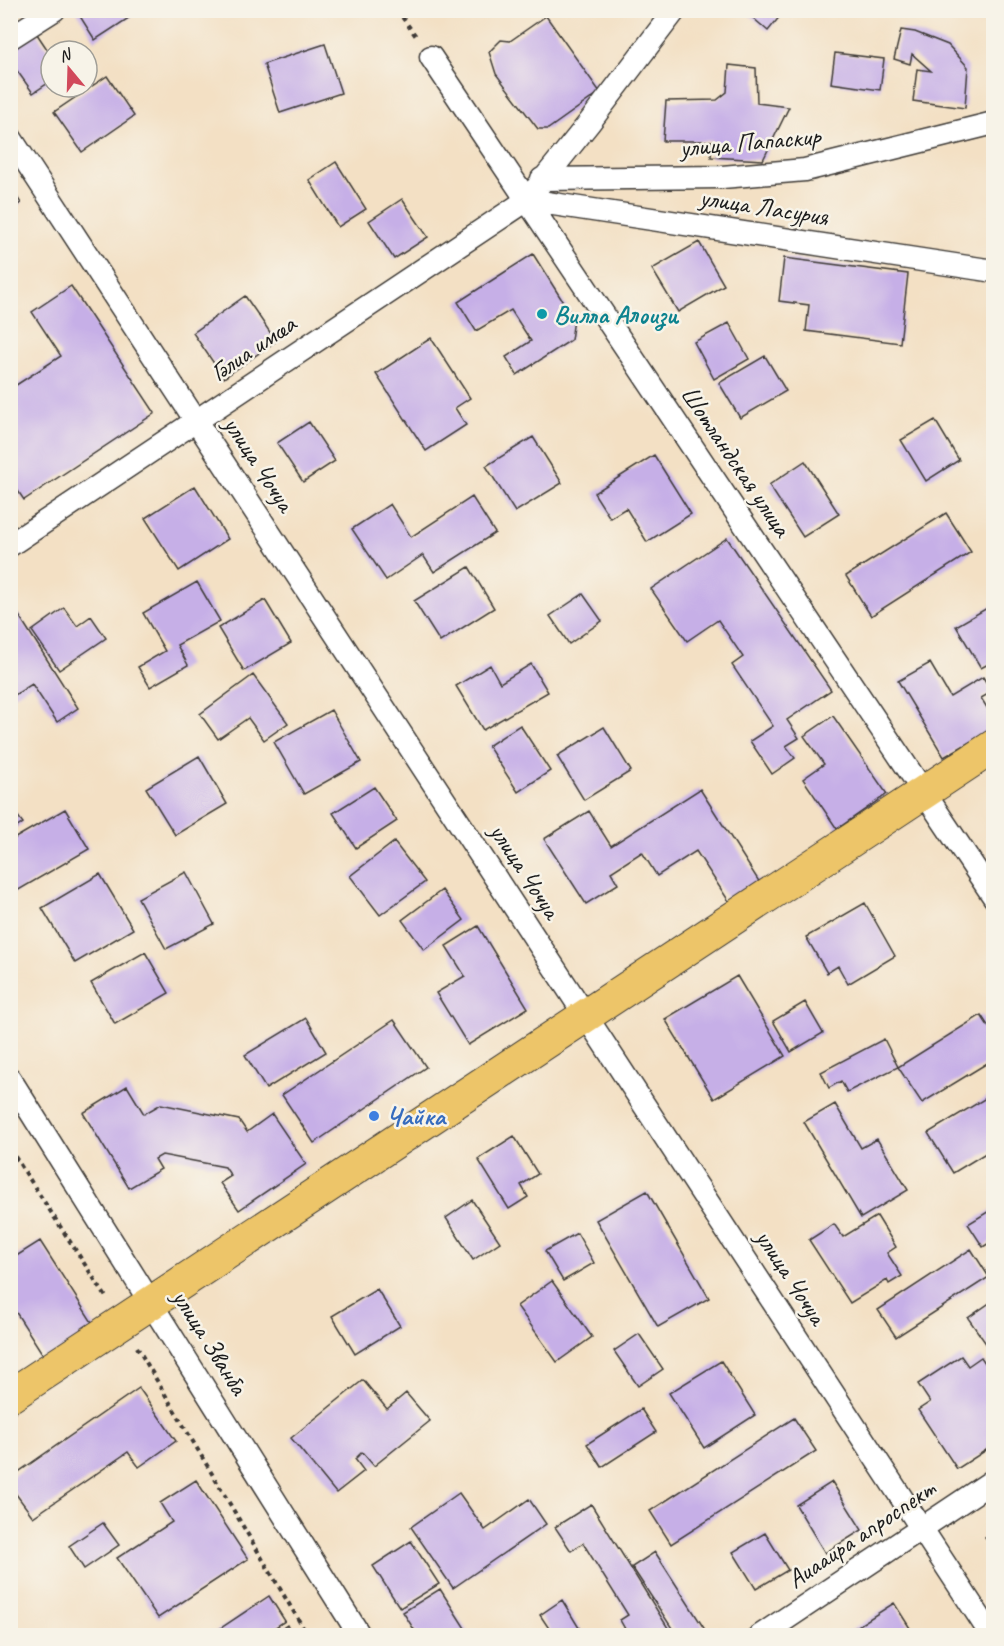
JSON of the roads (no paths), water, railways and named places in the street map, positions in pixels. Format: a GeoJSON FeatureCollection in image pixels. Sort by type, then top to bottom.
{"type":"FeatureCollection","features":[{"type":"Feature","properties":{"kind":"highway"},"geometry":{"type":"LineString","coordinates":[[10,1396],[993,746]]}},
{"type":"Feature","properties":{"kind":"street"},"geometry":{"type":"LineString","coordinates":[[10,38],[54,10]]}},
{"type":"Feature","properties":{"kind":"street","name":"Гәлиа имҩа"},"geometry":{"type":"LineString","coordinates":[[10,545],[526,200],[589,123],[675,10]]}},
{"type":"Feature","properties":{"kind":"street","name":"Шотландская улица"},"geometry":{"type":"LineString","coordinates":[[431,57],[993,897]]}},
{"type":"Feature","properties":{"kind":"street","name":"улица Папаскир"},"geometry":{"type":"LineString","coordinates":[[542,179],[722,177],[805,170],[993,123]]}},
{"type":"Feature","properties":{"kind":"street","name":"улица Чочуа"},"geometry":{"type":"LineString","coordinates":[[10,137],[992,1635]]}},
{"type":"Feature","properties":{"kind":"street","name":"улица Ласурия"},"geometry":{"type":"LineString","coordinates":[[526,200],[993,271]]}},
{"type":"Feature","properties":{"kind":"street","name":"улица Званба"},"geometry":{"type":"LineString","coordinates":[[10,1079],[360,1635]]}},
{"type":"Feature","properties":{"kind":"street","name":"Аиааира апроспект"},"geometry":{"type":"LineString","coordinates":[[760,1635],[993,1480]]}},
{"type":"Feature","properties":{"kind":"place","name":"Вилла Алоизи"},"geometry":{"type":"Point","coordinates":[542,314]}},
{"type":"Feature","properties":{"kind":"place","name":"Чайка"},"geometry":{"type":"Point","coordinates":[374,1116]}}]}
